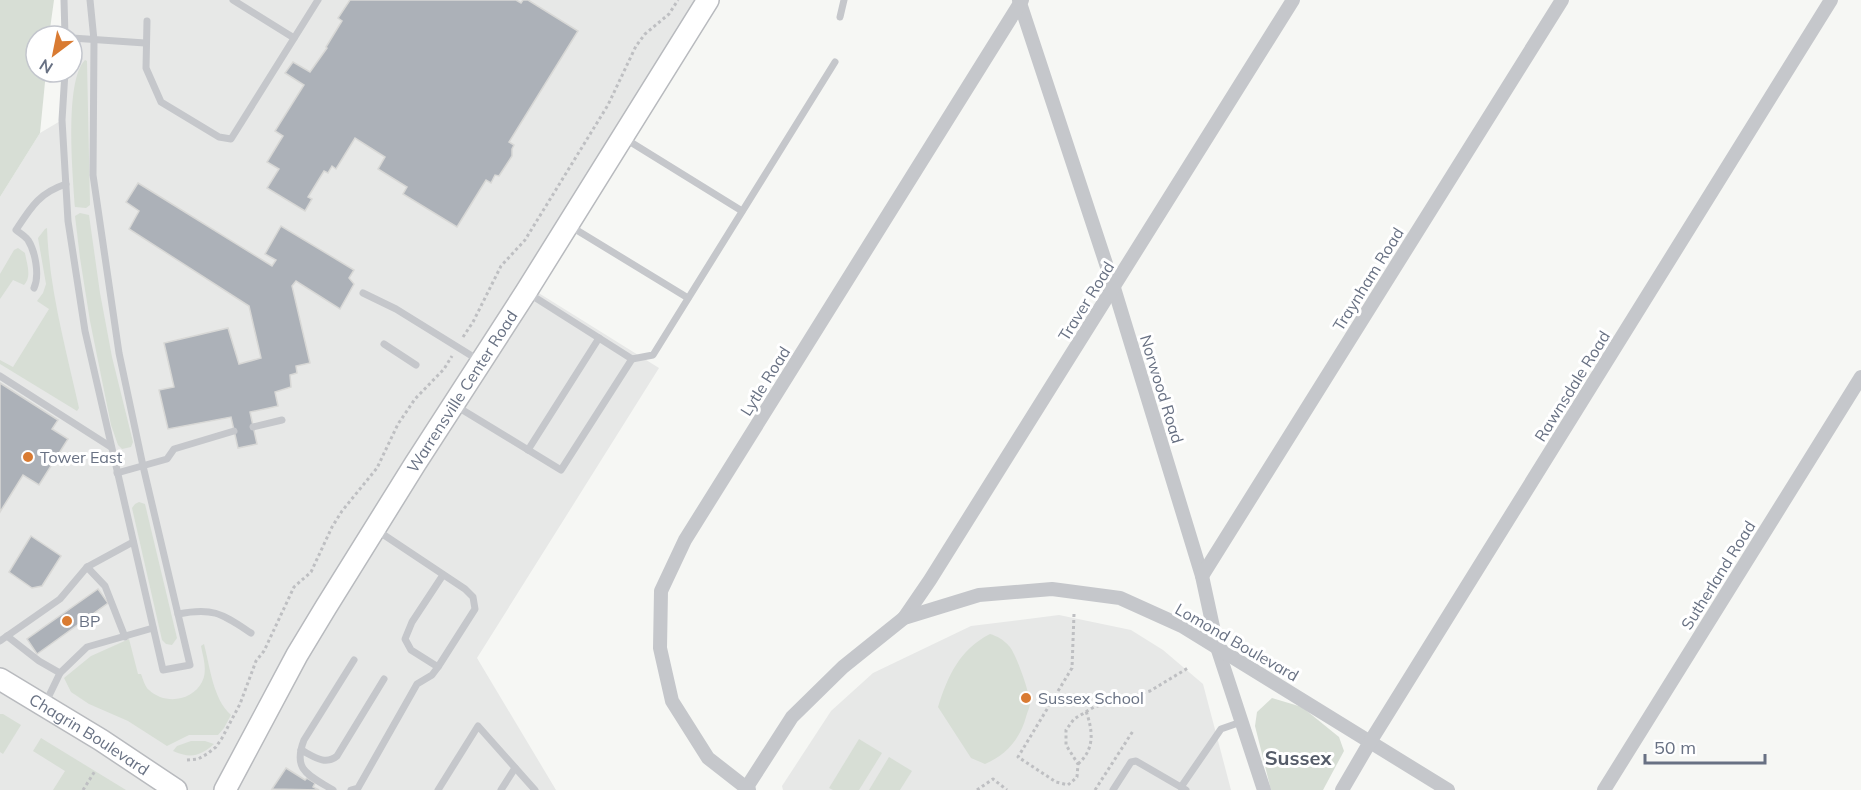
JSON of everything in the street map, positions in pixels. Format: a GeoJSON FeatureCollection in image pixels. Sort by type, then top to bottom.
{"type":"FeatureCollection","features":[{"type":"Feature","properties":{"kind":"main road","name":"Warrensville Center Road"},"geometry":{"type":"LineString","coordinates":[[225,790],[297,655],[374,529],[623,137],[703,3]]}},
{"type":"Feature","properties":{"kind":"main road","name":"Chagrin Boulevard"},"geometry":{"type":"LineString","coordinates":[[0,679],[101,740],[176,790]]}},
{"type":"Feature","properties":{"kind":"street","name":"Traver Road"},"geometry":{"type":"LineString","coordinates":[[904,618],[1114,288],[1293,0]]}},
{"type":"Feature","properties":{"kind":"street","name":"Traynham Road"},"geometry":{"type":"LineString","coordinates":[[1202,576],[1562,0]]}},
{"type":"Feature","properties":{"kind":"street","name":"Rawnsdale Road"},"geometry":{"type":"LineString","coordinates":[[1342,790],[1831,0]]}},
{"type":"Feature","properties":{"kind":"street","name":"Norwood Road"},"geometry":{"type":"LineString","coordinates":[[1020,1],[1114,288],[1202,576],[1216,646],[1264,790]]}},
{"type":"Feature","properties":{"kind":"street","name":"Lytle Road"},"geometry":{"type":"LineString","coordinates":[[747,789],[708,759],[672,701],[660,648],[661,591],[685,540],[1020,1]]}},
{"type":"Feature","properties":{"kind":"street","name":"Sutherland Road"},"geometry":{"type":"LineString","coordinates":[[1604,790],[1861,377]]}},
{"type":"Feature","properties":{"kind":"street","name":"Lomond Boulevard"},"geometry":{"type":"LineString","coordinates":[[747,789],[792,717],[843,667],[904,618],[979,596],[1052,590],[1120,598],[1182,626],[1448,790]]}},
{"type":"Feature","properties":{"kind":"lane"},"geometry":{"type":"LineString","coordinates":[[64,0],[65,24]]}},
{"type":"Feature","properties":{"kind":"lane"},"geometry":{"type":"LineString","coordinates":[[64,84],[62,120],[68,221],[85,331],[163,670],[190,665],[119,353],[93,175],[94,40],[90,0]]}},
{"type":"Feature","properties":{"kind":"lane"},"geometry":{"type":"LineString","coordinates":[[233,0],[294,38]]}},
{"type":"Feature","properties":{"kind":"lane"},"geometry":{"type":"LineString","coordinates":[[147,21],[146,68],[160,102],[219,137],[231,139],[318,0]]}},
{"type":"Feature","properties":{"kind":"lane"},"geometry":{"type":"LineString","coordinates":[[840,17],[844,0]]}},
{"type":"Feature","properties":{"kind":"lane"},"geometry":{"type":"LineString","coordinates":[[84,39],[146,43]]}},
{"type":"Feature","properties":{"kind":"lane"},"geometry":{"type":"LineString","coordinates":[[526,292],[632,359],[653,355],[835,62]]}},
{"type":"Feature","properties":{"kind":"lane"},"geometry":{"type":"LineString","coordinates":[[623,137],[742,211]]}},
{"type":"Feature","properties":{"kind":"lane"},"geometry":{"type":"LineString","coordinates":[[34,288],[37,277],[32,249],[24,236],[16,230],[39,198],[50,190],[66,184]]}},
{"type":"Feature","properties":{"kind":"lane"},"geometry":{"type":"LineString","coordinates":[[568,225],[688,297]]}},
{"type":"Feature","properties":{"kind":"lane"},"geometry":{"type":"LineString","coordinates":[[363,293],[396,309],[482,362]]}},
{"type":"Feature","properties":{"kind":"lane"},"geometry":{"type":"LineString","coordinates":[[528,450],[599,338]]}},
{"type":"Feature","properties":{"kind":"lane"},"geometry":{"type":"LineString","coordinates":[[384,345],[416,365]]}},
{"type":"Feature","properties":{"kind":"lane"},"geometry":{"type":"LineString","coordinates":[[454,405],[561,470],[632,359]]}},
{"type":"Feature","properties":{"kind":"lane"},"geometry":{"type":"LineString","coordinates":[[0,376],[111,447]]}},
{"type":"Feature","properties":{"kind":"lane"},"geometry":{"type":"LineString","coordinates":[[253,427],[282,420]]}},
{"type":"Feature","properties":{"kind":"lane"},"geometry":{"type":"LineString","coordinates":[[117,473],[167,459],[174,449],[234,431]]}},
{"type":"Feature","properties":{"kind":"lane"},"geometry":{"type":"LineString","coordinates":[[351,790],[358,788],[417,684],[432,675],[475,609],[473,597],[465,589],[374,529]]}},
{"type":"Feature","properties":{"kind":"lane"},"geometry":{"type":"LineString","coordinates":[[60,673],[3,638],[60,599],[87,567],[132,542]]}},
{"type":"Feature","properties":{"kind":"lane"},"geometry":{"type":"LineString","coordinates":[[87,567],[105,586],[125,637]]}},
{"type":"Feature","properties":{"kind":"lane"},"geometry":{"type":"LineString","coordinates":[[438,667],[411,650],[405,639],[412,622],[443,574]]}},
{"type":"Feature","properties":{"kind":"lane"},"geometry":{"type":"LineString","coordinates":[[178,614],[191,611],[211,611],[251,633]]}},
{"type":"Feature","properties":{"kind":"lane"},"geometry":{"type":"LineString","coordinates":[[44,706],[60,673],[87,648],[153,628]]}},
{"type":"Feature","properties":{"kind":"lane"},"geometry":{"type":"LineString","coordinates":[[333,790],[304,772],[300,763],[301,750],[304,740],[354,660]]}},
{"type":"Feature","properties":{"kind":"lane"},"geometry":{"type":"LineString","coordinates":[[301,750],[326,761],[332,761],[384,679]]}},
{"type":"Feature","properties":{"kind":"lane"},"geometry":{"type":"LineString","coordinates":[[1113,790],[1131,762],[1136,760],[1184,789],[1221,729],[1241,722]]}},
{"type":"Feature","properties":{"kind":"lane"},"geometry":{"type":"LineString","coordinates":[[438,790],[478,726],[535,790]]}},
{"type":"Feature","properties":{"kind":"lane"},"geometry":{"type":"LineString","coordinates":[[501,790],[515,768]]}},
{"type":"Feature","properties":{"kind":"path"},"geometry":{"type":"LineString","coordinates":[[466,333],[501,266],[525,240],[608,105],[636,46],[645,34],[669,14],[678,0]]}},
{"type":"Feature","properties":{"kind":"path"},"geometry":{"type":"LineString","coordinates":[[187,760],[198,759],[207,754],[222,738],[240,704],[256,661],[264,651],[294,587],[311,572],[342,511],[377,468],[398,424],[415,399],[449,362]]}},
{"type":"Feature","properties":{"kind":"path"},"geometry":{"type":"LineString","coordinates":[[1068,785],[1056,782],[1018,757],[1072,668],[1074,614]]}},
{"type":"Feature","properties":{"kind":"path"},"geometry":{"type":"LineString","coordinates":[[1068,785],[1077,777],[1078,764],[1066,745],[1066,730],[1074,719],[1094,707],[1150,691],[1188,668]]}},
{"type":"Feature","properties":{"kind":"path"},"geometry":{"type":"LineString","coordinates":[[1078,764],[1091,746],[1090,722],[1086,711]]}},
{"type":"Feature","properties":{"kind":"path"},"geometry":{"type":"LineString","coordinates":[[1095,790],[1133,731]]}},
{"type":"Feature","properties":{"kind":"path"},"geometry":{"type":"LineString","coordinates":[[83,790],[95,771]]}},
{"type":"Feature","properties":{"kind":"path"},"geometry":{"type":"LineString","coordinates":[[978,790],[993,779],[1007,790]]}},
{"type":"Feature","properties":{"kind":"path"},"geometry":{"type":"LineString","coordinates":[[1068,785],[1070,790]]}},
{"type":"Feature","properties":{"kind":"shaded area"},"geometry":{"type":"Polygon","coordinates":[[[0,0],[54,0],[51,24],[24,24],[24,84],[45,84],[40,133],[0,197],[0,0]]]}},
{"type":"Feature","properties":{"kind":"shaded area"},"geometry":{"type":"Polygon","coordinates":[[[66,0],[708,0],[529,287],[659,368],[477,658],[556,790],[0,790],[0,197],[40,133],[62,120],[64,84],[84,84],[84,24],[65,24],[66,0]]]}},
{"type":"Feature","properties":{"kind":"shaded area"},"geometry":{"type":"Polygon","coordinates":[[[87,61],[90,205],[86,208],[75,207],[71,130],[74,87],[75,84],[84,84],[84,62],[87,61]]]}},
{"type":"Feature","properties":{"kind":"shaded area"},"geometry":{"type":"Polygon","coordinates":[[[80,213],[89,215],[112,357],[133,442],[131,447],[122,449],[118,445],[111,425],[90,321],[75,216],[80,213]]]}},
{"type":"Feature","properties":{"kind":"shaded area"},"geometry":{"type":"Polygon","coordinates":[[[47,228],[51,274],[79,408],[77,411],[0,364],[0,360],[13,367],[49,309],[37,301],[46,284],[38,238],[47,228]]]}},
{"type":"Feature","properties":{"kind":"shaded area"},"geometry":{"type":"Polygon","coordinates":[[[18,248],[25,253],[28,278],[24,285],[13,280],[0,299],[0,274],[14,250],[18,248]]]}},
{"type":"Feature","properties":{"kind":"shaded area"},"geometry":{"type":"Polygon","coordinates":[[[139,502],[145,504],[177,638],[172,645],[162,640],[132,508],[139,502]]]}},
{"type":"Feature","properties":{"kind":"shaded area","name":"Sussex School"},"geometry":{"type":"Polygon","coordinates":[[[1059,615],[1131,630],[1163,650],[1203,684],[1231,790],[783,790],[782,786],[831,711],[873,673],[971,626],[1059,615]]]}},
{"type":"Feature","properties":{"kind":"shaded area"},"geometry":{"type":"Polygon","coordinates":[[[990,634],[1003,640],[1012,650],[1028,691],[1030,703],[1016,739],[1006,751],[985,764],[971,758],[938,707],[956,665],[970,648],[990,634]]]}},
{"type":"Feature","properties":{"kind":"shaded area"},"geometry":{"type":"Polygon","coordinates":[[[129,639],[138,674],[141,674],[146,687],[155,695],[170,699],[185,697],[198,688],[202,682],[205,669],[201,646],[204,644],[216,692],[231,715],[218,735],[189,735],[167,746],[128,721],[89,704],[71,692],[64,678],[91,656],[129,639]]]}},
{"type":"Feature","properties":{"kind":"shaded area"},"geometry":{"type":"Polygon","coordinates":[[[1272,698],[1302,707],[1339,737],[1344,751],[1323,790],[1271,790],[1255,726],[1257,712],[1272,698]]]}},
{"type":"Feature","properties":{"kind":"shaded area"},"geometry":{"type":"Polygon","coordinates":[[[0,714],[21,725],[3,754],[0,752],[0,714]]]}},
{"type":"Feature","properties":{"kind":"shaded area"},"geometry":{"type":"Polygon","coordinates":[[[41,738],[126,790],[53,790],[65,771],[33,751],[41,738]]]}},
{"type":"Feature","properties":{"kind":"shaded area"},"geometry":{"type":"Polygon","coordinates":[[[859,739],[882,753],[859,790],[829,788],[859,739]]]}},
{"type":"Feature","properties":{"kind":"shaded area"},"geometry":{"type":"Polygon","coordinates":[[[191,741],[205,741],[214,744],[195,755],[173,751],[177,746],[191,741]]]}},
{"type":"Feature","properties":{"kind":"shaded area"},"geometry":{"type":"Polygon","coordinates":[[[889,757],[912,771],[900,790],[869,790],[889,757]]]}},
{"type":"Feature","properties":{"kind":"building"},"geometry":{"type":"Polygon","coordinates":[[[350,0],[516,0],[521,3],[523,0],[528,0],[578,31],[509,142],[514,145],[512,156],[499,176],[495,175],[491,183],[486,180],[457,227],[403,194],[407,187],[378,169],[385,157],[355,138],[336,169],[332,166],[328,173],[324,171],[308,197],[312,199],[305,211],[267,188],[279,169],[267,162],[283,136],[275,131],[304,85],[285,73],[293,62],[310,72],[342,21],[338,18],[350,0]]]}},
{"type":"Feature","properties":{"kind":"building"},"geometry":{"type":"Polygon","coordinates":[[[138,183],[272,266],[276,260],[265,254],[281,226],[354,270],[349,278],[354,284],[340,309],[296,281],[292,286],[310,363],[296,366],[297,373],[290,375],[291,387],[275,392],[278,406],[250,412],[257,444],[238,448],[231,417],[168,429],[159,390],[174,387],[164,343],[228,328],[239,364],[261,358],[249,306],[129,229],[139,211],[126,202],[138,183]]]}},
{"type":"Feature","properties":{"kind":"building","name":"Tower East"},"geometry":{"type":"Polygon","coordinates":[[[0,383],[58,420],[52,429],[68,439],[39,485],[23,475],[0,512],[0,383]]]}},
{"type":"Feature","properties":{"kind":"building"},"geometry":{"type":"Polygon","coordinates":[[[31,536],[61,556],[42,586],[32,588],[9,572],[31,536]]]}},
{"type":"Feature","properties":{"kind":"building","name":"BP"},"geometry":{"type":"Polygon","coordinates":[[[98,589],[108,603],[37,654],[27,639],[98,589]]]}},
{"type":"Feature","properties":{"kind":"building"},"geometry":{"type":"Polygon","coordinates":[[[286,768],[305,780],[307,778],[315,783],[313,787],[319,790],[272,789],[286,768]]]}},
{"type":"Feature","properties":{"kind":"place","name":"Tower East"},"geometry":{"type":"Point","coordinates":[28,457]}},
{"type":"Feature","properties":{"kind":"place","name":"BP"},"geometry":{"type":"Point","coordinates":[67,621]}},
{"type":"Feature","properties":{"kind":"place","name":"Sussex School"},"geometry":{"type":"Point","coordinates":[1026,698]}},
{"type":"Feature","properties":{"kind":"district","name":"Sussex"},"geometry":{"type":"Point","coordinates":[1298,758]}}]}
